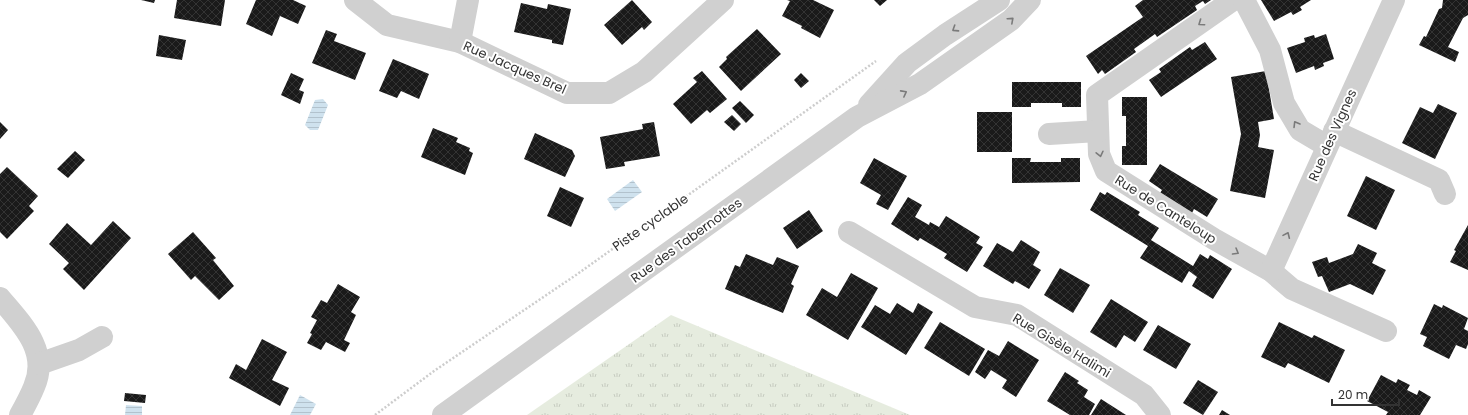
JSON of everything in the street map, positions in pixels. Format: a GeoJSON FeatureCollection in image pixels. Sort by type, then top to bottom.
{"type":"FeatureCollection","features":[{"type":"Feature","properties":{"kind":"street","name":"Rue Jacques Brel"},"geometry":{"type":"LineString","coordinates":[[355,0],[386,25],[460,42],[567,93],[609,93],[644,72],[723,0]]}},
{"type":"Feature","properties":{"kind":"street"},"geometry":{"type":"LineString","coordinates":[[460,42],[468,0]]}},
{"type":"Feature","properties":{"kind":"street","name":"Rue des Tabernottes"},"geometry":{"type":"LineString","coordinates":[[857,117],[907,63],[945,35],[999,0]]}},
{"type":"Feature","properties":{"kind":"street","name":"Rue des Tabernottes"},"geometry":{"type":"LineString","coordinates":[[443,415],[857,117],[920,84],[1012,20],[1030,0]]}},
{"type":"Feature","properties":{"kind":"street","name":"Rue de Canteloup"},"geometry":{"type":"LineString","coordinates":[[1232,0],[1097,95],[1099,154],[1106,171],[1214,239],[1271,271],[1292,289],[1386,331]]}},
{"type":"Feature","properties":{"kind":"street"},"geometry":{"type":"LineString","coordinates":[[1244,0],[1270,50],[1284,103],[1300,130],[1331,139],[1439,180],[1445,194]]}},
{"type":"Feature","properties":{"kind":"street","name":"Rue des Vignes"},"geometry":{"type":"LineString","coordinates":[[1271,271],[1331,139],[1388,4]]}},
{"type":"Feature","properties":{"kind":"street"},"geometry":{"type":"LineString","coordinates":[[1049,134],[1098,131]]}},
{"type":"Feature","properties":{"kind":"street","name":"Rue Gisèle Halimi"},"geometry":{"type":"LineString","coordinates":[[849,232],[975,306],[1017,315],[1144,395],[1160,415]]}},
{"type":"Feature","properties":{"kind":"street"},"geometry":{"type":"LineString","coordinates":[[0,298],[24,326],[34,343],[39,364],[35,386],[20,415]]}},
{"type":"Feature","properties":{"kind":"street"},"geometry":{"type":"LineString","coordinates":[[39,364],[79,350],[102,337]]}},
{"type":"Feature","properties":{"kind":"path","name":"Piste cyclable"},"geometry":{"type":"LineString","coordinates":[[375,415],[434,371],[576,275],[879,59]]}},
{"type":"Feature","properties":{"kind":"green space"},"geometry":{"type":"Polygon","coordinates":[[[671,315],[910,415],[527,415],[671,315]]]}},
{"type":"Feature","properties":{"kind":"water"},"geometry":{"type":"Polygon","coordinates":[[[323,99],[328,105],[318,130],[310,130],[305,125],[315,100],[323,99]]]}},
{"type":"Feature","properties":{"kind":"water"},"geometry":{"type":"Polygon","coordinates":[[[633,180],[642,192],[615,211],[607,199],[633,180]]]}},
{"type":"Feature","properties":{"kind":"water"},"geometry":{"type":"Polygon","coordinates":[[[300,395],[316,404],[310,415],[290,415],[300,395]]]}},
{"type":"Feature","properties":{"kind":"water"},"geometry":{"type":"Polygon","coordinates":[[[126,405],[142,406],[142,415],[125,415],[126,405]]]}},
{"type":"Feature","properties":{"kind":"building"},"geometry":{"type":"Polygon","coordinates":[[[141,0],[155,0],[154,3],[141,0]]]}},
{"type":"Feature","properties":{"kind":"building"},"geometry":{"type":"Polygon","coordinates":[[[177,0],[225,0],[221,26],[174,18],[177,0]]]}},
{"type":"Feature","properties":{"kind":"building"},"geometry":{"type":"Polygon","coordinates":[[[256,0],[293,0],[306,6],[298,24],[280,16],[272,36],[246,24],[256,0]]]}},
{"type":"Feature","properties":{"kind":"building"},"geometry":{"type":"Polygon","coordinates":[[[632,0],[652,22],[644,30],[642,27],[622,45],[604,25],[632,0]]]}},
{"type":"Feature","properties":{"kind":"building"},"geometry":{"type":"Polygon","coordinates":[[[787,0],[813,0],[834,10],[820,38],[801,28],[802,26],[782,16],[790,1],[787,0]]]}},
{"type":"Feature","properties":{"kind":"building"},"geometry":{"type":"Polygon","coordinates":[[[874,0],[887,0],[880,6],[874,0]]]}},
{"type":"Feature","properties":{"kind":"building"},"geometry":{"type":"Polygon","coordinates":[[[1143,0],[1211,0],[1205,4],[1203,1],[1195,6],[1197,10],[1157,37],[1155,34],[1134,49],[1136,52],[1105,74],[1102,70],[1098,74],[1086,56],[1143,17],[1135,6],[1143,0]]]}},
{"type":"Feature","properties":{"kind":"building"},"geometry":{"type":"Polygon","coordinates":[[[1261,0],[1311,0],[1300,7],[1302,10],[1293,15],[1291,12],[1274,21],[1261,0]]]}},
{"type":"Feature","properties":{"kind":"building"},"geometry":{"type":"Polygon","coordinates":[[[1443,0],[1468,0],[1468,15],[1463,18],[1448,47],[1459,52],[1455,62],[1419,45],[1424,36],[1426,37],[1439,9],[1442,8],[1443,0]]]}},
{"type":"Feature","properties":{"kind":"building"},"geometry":{"type":"Polygon","coordinates":[[[521,3],[547,9],[548,4],[571,9],[563,45],[552,43],[552,40],[514,32],[521,3]]]}},
{"type":"Feature","properties":{"kind":"building"},"geometry":{"type":"Polygon","coordinates":[[[757,29],[781,54],[741,91],[719,67],[727,59],[726,57],[757,29]]]}},
{"type":"Feature","properties":{"kind":"building"},"geometry":{"type":"Polygon","coordinates":[[[326,30],[337,34],[334,41],[366,53],[355,80],[312,63],[326,30]]]}},
{"type":"Feature","properties":{"kind":"building"},"geometry":{"type":"Polygon","coordinates":[[[1326,34],[1334,59],[1323,63],[1324,66],[1315,70],[1314,66],[1296,73],[1287,48],[1305,42],[1304,38],[1314,35],[1315,38],[1326,34]]]}},
{"type":"Feature","properties":{"kind":"building"},"geometry":{"type":"Polygon","coordinates":[[[159,35],[186,40],[182,60],[156,56],[159,35]]]}},
{"type":"Feature","properties":{"kind":"building"},"geometry":{"type":"Polygon","coordinates":[[[1205,42],[1217,59],[1161,97],[1149,80],[1161,72],[1159,69],[1190,47],[1192,50],[1205,42]]]}},
{"type":"Feature","properties":{"kind":"building"},"geometry":{"type":"Polygon","coordinates":[[[393,59],[429,74],[419,99],[401,91],[397,98],[379,91],[393,59]]]}},
{"type":"Feature","properties":{"kind":"building"},"geometry":{"type":"Polygon","coordinates":[[[702,71],[727,99],[710,113],[707,110],[691,124],[673,104],[697,82],[693,78],[702,71]]]}},
{"type":"Feature","properties":{"kind":"building"},"geometry":{"type":"Polygon","coordinates":[[[1266,71],[1274,119],[1258,122],[1260,135],[1258,147],[1274,150],[1265,198],[1230,191],[1241,134],[1231,77],[1266,71]]]}},
{"type":"Feature","properties":{"kind":"building"},"geometry":{"type":"Polygon","coordinates":[[[291,73],[304,79],[299,90],[304,92],[300,104],[281,95],[291,73]]]}},
{"type":"Feature","properties":{"kind":"building"},"geometry":{"type":"Polygon","coordinates":[[[801,73],[809,81],[801,88],[794,80],[801,73]]]}},
{"type":"Feature","properties":{"kind":"building"},"geometry":{"type":"Polygon","coordinates":[[[1012,82],[1081,82],[1081,107],[1062,107],[1062,103],[1031,103],[1031,107],[1012,107],[1012,82]]]}},
{"type":"Feature","properties":{"kind":"building"},"geometry":{"type":"Polygon","coordinates":[[[1122,97],[1147,97],[1147,165],[1122,165],[1122,146],[1126,146],[1126,116],[1122,116],[1122,97]]]}},
{"type":"Feature","properties":{"kind":"building"},"geometry":{"type":"Polygon","coordinates":[[[740,101],[754,115],[746,123],[732,108],[740,101]]]}},
{"type":"Feature","properties":{"kind":"building"},"geometry":{"type":"Polygon","coordinates":[[[1438,104],[1457,113],[1435,159],[1402,143],[1420,107],[1433,113],[1438,104]]]}},
{"type":"Feature","properties":{"kind":"building"},"geometry":{"type":"Polygon","coordinates":[[[977,112],[1012,112],[1012,152],[977,152],[977,112]]]}},
{"type":"Feature","properties":{"kind":"building"},"geometry":{"type":"Polygon","coordinates":[[[732,115],[741,124],[734,131],[724,122],[732,115]]]}},
{"type":"Feature","properties":{"kind":"building"},"geometry":{"type":"Polygon","coordinates":[[[0,122],[8,130],[0,139],[0,122]]]}},
{"type":"Feature","properties":{"kind":"building"},"geometry":{"type":"Polygon","coordinates":[[[654,122],[660,156],[624,162],[625,166],[606,169],[600,137],[643,129],[642,124],[654,122]]]}},
{"type":"Feature","properties":{"kind":"building"},"geometry":{"type":"Polygon","coordinates":[[[433,128],[458,138],[456,142],[470,148],[469,151],[473,153],[465,175],[421,157],[433,128]]]}},
{"type":"Feature","properties":{"kind":"building"},"geometry":{"type":"Polygon","coordinates":[[[535,133],[572,150],[575,156],[565,177],[524,159],[535,133]]]}},
{"type":"Feature","properties":{"kind":"building"},"geometry":{"type":"Polygon","coordinates":[[[75,151],[85,160],[68,178],[57,169],[75,151]]]}},
{"type":"Feature","properties":{"kind":"building"},"geometry":{"type":"Polygon","coordinates":[[[874,158],[907,176],[888,210],[876,204],[881,195],[860,183],[874,158]]]}},
{"type":"Feature","properties":{"kind":"building"},"geometry":{"type":"Polygon","coordinates":[[[1012,158],[1031,158],[1030,162],[1061,162],[1061,158],[1080,158],[1080,182],[1012,183],[1012,158]]]}},
{"type":"Feature","properties":{"kind":"building"},"geometry":{"type":"Polygon","coordinates":[[[1160,164],[1218,199],[1207,217],[1194,209],[1192,213],[1160,193],[1162,190],[1149,181],[1160,164]]]}},
{"type":"Feature","properties":{"kind":"building"},"geometry":{"type":"Polygon","coordinates":[[[7,167],[38,196],[29,206],[34,211],[7,239],[0,232],[0,174],[7,167]]]}},
{"type":"Feature","properties":{"kind":"building"},"geometry":{"type":"Polygon","coordinates":[[[1366,176],[1395,190],[1376,230],[1347,216],[1366,176]]]}},
{"type":"Feature","properties":{"kind":"building"},"geometry":{"type":"Polygon","coordinates":[[[560,187],[584,198],[571,227],[547,216],[560,187]]]}},
{"type":"Feature","properties":{"kind":"building"},"geometry":{"type":"Polygon","coordinates":[[[1100,192],[1105,195],[1107,192],[1140,212],[1138,215],[1159,228],[1151,240],[1193,266],[1200,254],[1208,259],[1210,255],[1232,269],[1213,299],[1192,286],[1197,277],[1189,271],[1182,283],[1140,258],[1148,246],[1090,210],[1100,192]]]}},
{"type":"Feature","properties":{"kind":"building"},"geometry":{"type":"Polygon","coordinates":[[[908,197],[922,205],[915,217],[929,225],[930,222],[939,227],[946,216],[980,237],[976,243],[983,247],[967,272],[944,258],[947,254],[920,238],[918,241],[891,224],[908,197]]]}},
{"type":"Feature","properties":{"kind":"building"},"geometry":{"type":"Polygon","coordinates":[[[809,210],[823,231],[797,249],[783,228],[809,210]]]}},
{"type":"Feature","properties":{"kind":"building"},"geometry":{"type":"Polygon","coordinates":[[[113,221],[131,238],[84,290],[63,269],[69,263],[49,244],[67,223],[91,245],[113,221]]]}},
{"type":"Feature","properties":{"kind":"building"},"geometry":{"type":"Polygon","coordinates":[[[1468,225],[1468,270],[1450,262],[1456,251],[1454,250],[1468,225]]]}},
{"type":"Feature","properties":{"kind":"building"},"geometry":{"type":"Polygon","coordinates":[[[193,232],[216,258],[213,260],[234,286],[219,300],[195,276],[191,280],[168,254],[193,232]]]}},
{"type":"Feature","properties":{"kind":"building"},"geometry":{"type":"Polygon","coordinates":[[[1021,240],[1040,252],[1033,265],[1041,270],[1029,289],[1015,281],[1013,284],[983,266],[997,243],[1013,252],[1021,240]]]}},
{"type":"Feature","properties":{"kind":"building"},"geometry":{"type":"Polygon","coordinates":[[[1358,244],[1377,253],[1372,263],[1386,270],[1373,295],[1350,284],[1329,292],[1322,276],[1318,277],[1312,262],[1327,257],[1329,263],[1353,254],[1358,244]]]}},
{"type":"Feature","properties":{"kind":"building"},"geometry":{"type":"Polygon","coordinates":[[[746,254],[773,265],[777,257],[799,266],[791,284],[794,286],[783,313],[725,289],[735,265],[740,267],[746,254]]]}},
{"type":"Feature","properties":{"kind":"building"},"geometry":{"type":"Polygon","coordinates":[[[1060,268],[1090,285],[1073,313],[1044,295],[1060,268]]]}},
{"type":"Feature","properties":{"kind":"building"},"geometry":{"type":"Polygon","coordinates":[[[851,273],[878,288],[848,340],[806,315],[822,288],[837,297],[851,273]]]}},
{"type":"Feature","properties":{"kind":"building"},"geometry":{"type":"Polygon","coordinates":[[[338,284],[360,297],[351,312],[356,315],[344,340],[350,343],[345,352],[326,342],[321,350],[307,343],[312,334],[310,333],[317,320],[311,317],[321,300],[327,303],[338,284]]]}},
{"type":"Feature","properties":{"kind":"building"},"geometry":{"type":"Polygon","coordinates":[[[1111,299],[1148,322],[1135,342],[1124,335],[1116,348],[1090,332],[1111,299]]]}},
{"type":"Feature","properties":{"kind":"building"},"geometry":{"type":"Polygon","coordinates":[[[897,303],[913,313],[918,303],[933,312],[906,355],[861,327],[875,305],[890,314],[897,303]]]}},
{"type":"Feature","properties":{"kind":"building"},"geometry":{"type":"Polygon","coordinates":[[[1434,304],[1442,308],[1443,305],[1468,318],[1464,329],[1468,331],[1468,344],[1466,349],[1456,345],[1449,359],[1423,346],[1427,337],[1420,334],[1434,304]]]}},
{"type":"Feature","properties":{"kind":"building"},"geometry":{"type":"Polygon","coordinates":[[[940,322],[985,349],[969,376],[924,348],[940,322]]]}},
{"type":"Feature","properties":{"kind":"building"},"geometry":{"type":"Polygon","coordinates":[[[1279,322],[1312,338],[1314,335],[1345,350],[1329,383],[1288,363],[1285,368],[1261,357],[1279,322]]]}},
{"type":"Feature","properties":{"kind":"building"},"geometry":{"type":"Polygon","coordinates":[[[1158,325],[1191,344],[1176,369],[1143,350],[1158,325]]]}},
{"type":"Feature","properties":{"kind":"building"},"geometry":{"type":"Polygon","coordinates":[[[262,339],[287,352],[272,380],[289,388],[280,406],[229,378],[236,364],[246,370],[262,339]]]}},
{"type":"Feature","properties":{"kind":"building"},"geometry":{"type":"Polygon","coordinates":[[[1008,341],[1039,360],[1016,397],[1002,388],[1007,380],[991,370],[985,379],[975,372],[988,350],[999,356],[1008,341]]]}},
{"type":"Feature","properties":{"kind":"building"},"geometry":{"type":"Polygon","coordinates":[[[1065,372],[1079,381],[1077,383],[1088,390],[1084,397],[1095,404],[1089,415],[1070,415],[1047,401],[1065,372]]]}},
{"type":"Feature","properties":{"kind":"building"},"geometry":{"type":"Polygon","coordinates":[[[1381,375],[1396,383],[1398,379],[1410,385],[1407,390],[1417,395],[1419,390],[1431,397],[1420,415],[1386,415],[1388,412],[1367,401],[1381,375]]]}},
{"type":"Feature","properties":{"kind":"building"},"geometry":{"type":"Polygon","coordinates":[[[1198,380],[1218,392],[1203,415],[1183,403],[1198,380]]]}},
{"type":"Feature","properties":{"kind":"building"},"geometry":{"type":"Polygon","coordinates":[[[125,393],[146,395],[145,403],[124,401],[125,393]]]}},
{"type":"Feature","properties":{"kind":"building"},"geometry":{"type":"Polygon","coordinates":[[[1101,399],[1126,415],[1091,415],[1101,399]]]}},
{"type":"Feature","properties":{"kind":"building"},"geometry":{"type":"Polygon","coordinates":[[[1222,410],[1230,415],[1219,415],[1222,410]]]}}]}
